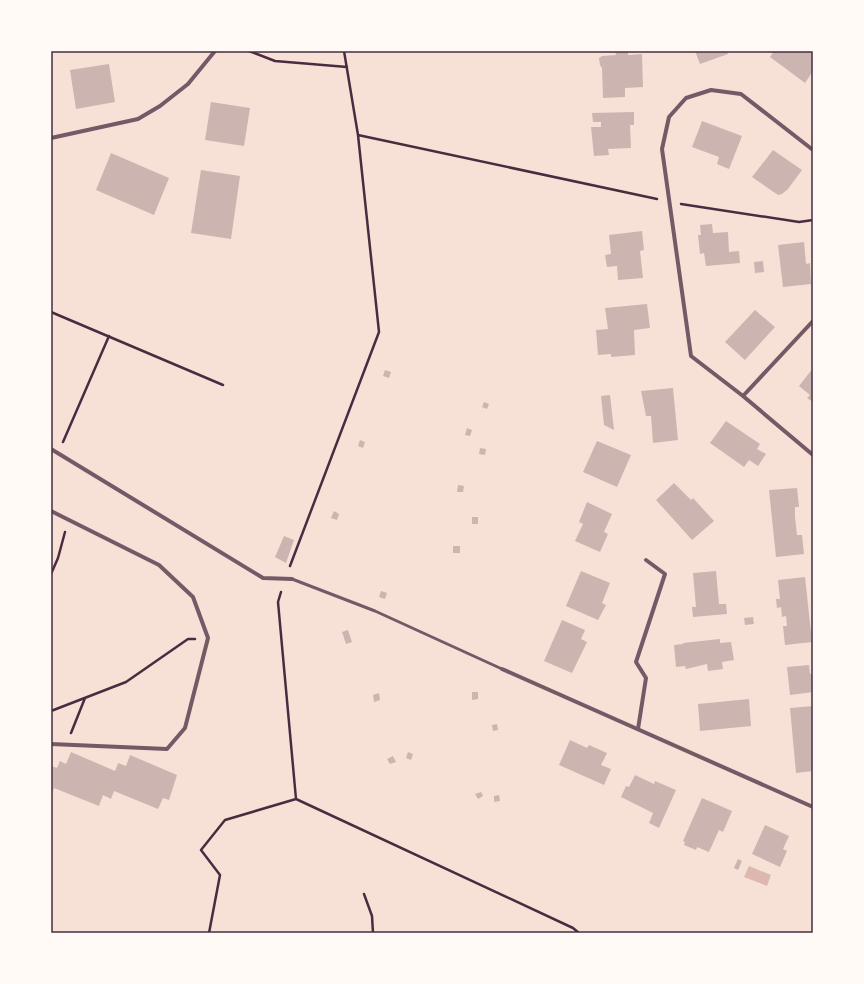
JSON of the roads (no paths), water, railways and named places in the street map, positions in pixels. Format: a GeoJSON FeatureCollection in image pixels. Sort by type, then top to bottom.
{"type":"FeatureCollection","features":[{"type":"Feature","properties":{"kind":"street"},"geometry":{"type":"LineString","coordinates":[[51,138],[138,119],[160,106],[188,84],[215,51]]}},
{"type":"Feature","properties":{"kind":"street"},"geometry":{"type":"LineString","coordinates":[[813,150],[741,94],[711,90],[686,98],[669,117],[662,149],[668,202],[691,356],[743,396],[813,455]]}},
{"type":"Feature","properties":{"kind":"street"},"geometry":{"type":"LineString","coordinates":[[743,396],[813,321]]}},
{"type":"Feature","properties":{"kind":"street"},"geometry":{"type":"LineString","coordinates":[[51,449],[263,578],[292,579]]}},
{"type":"Feature","properties":{"kind":"street"},"geometry":{"type":"LineString","coordinates":[[51,511],[159,565],[193,597],[208,638],[185,728],[167,749],[51,744]]}},
{"type":"Feature","properties":{"kind":"street"},"geometry":{"type":"LineString","coordinates":[[638,729],[646,678],[636,662],[665,574],[646,560]]}},
{"type":"Feature","properties":{"kind":"street"},"geometry":{"type":"LineString","coordinates":[[502,669],[813,807]]}},
{"type":"Feature","properties":{"kind":"lane"},"geometry":{"type":"LineString","coordinates":[[292,579],[375,611],[502,669]]}}]}
